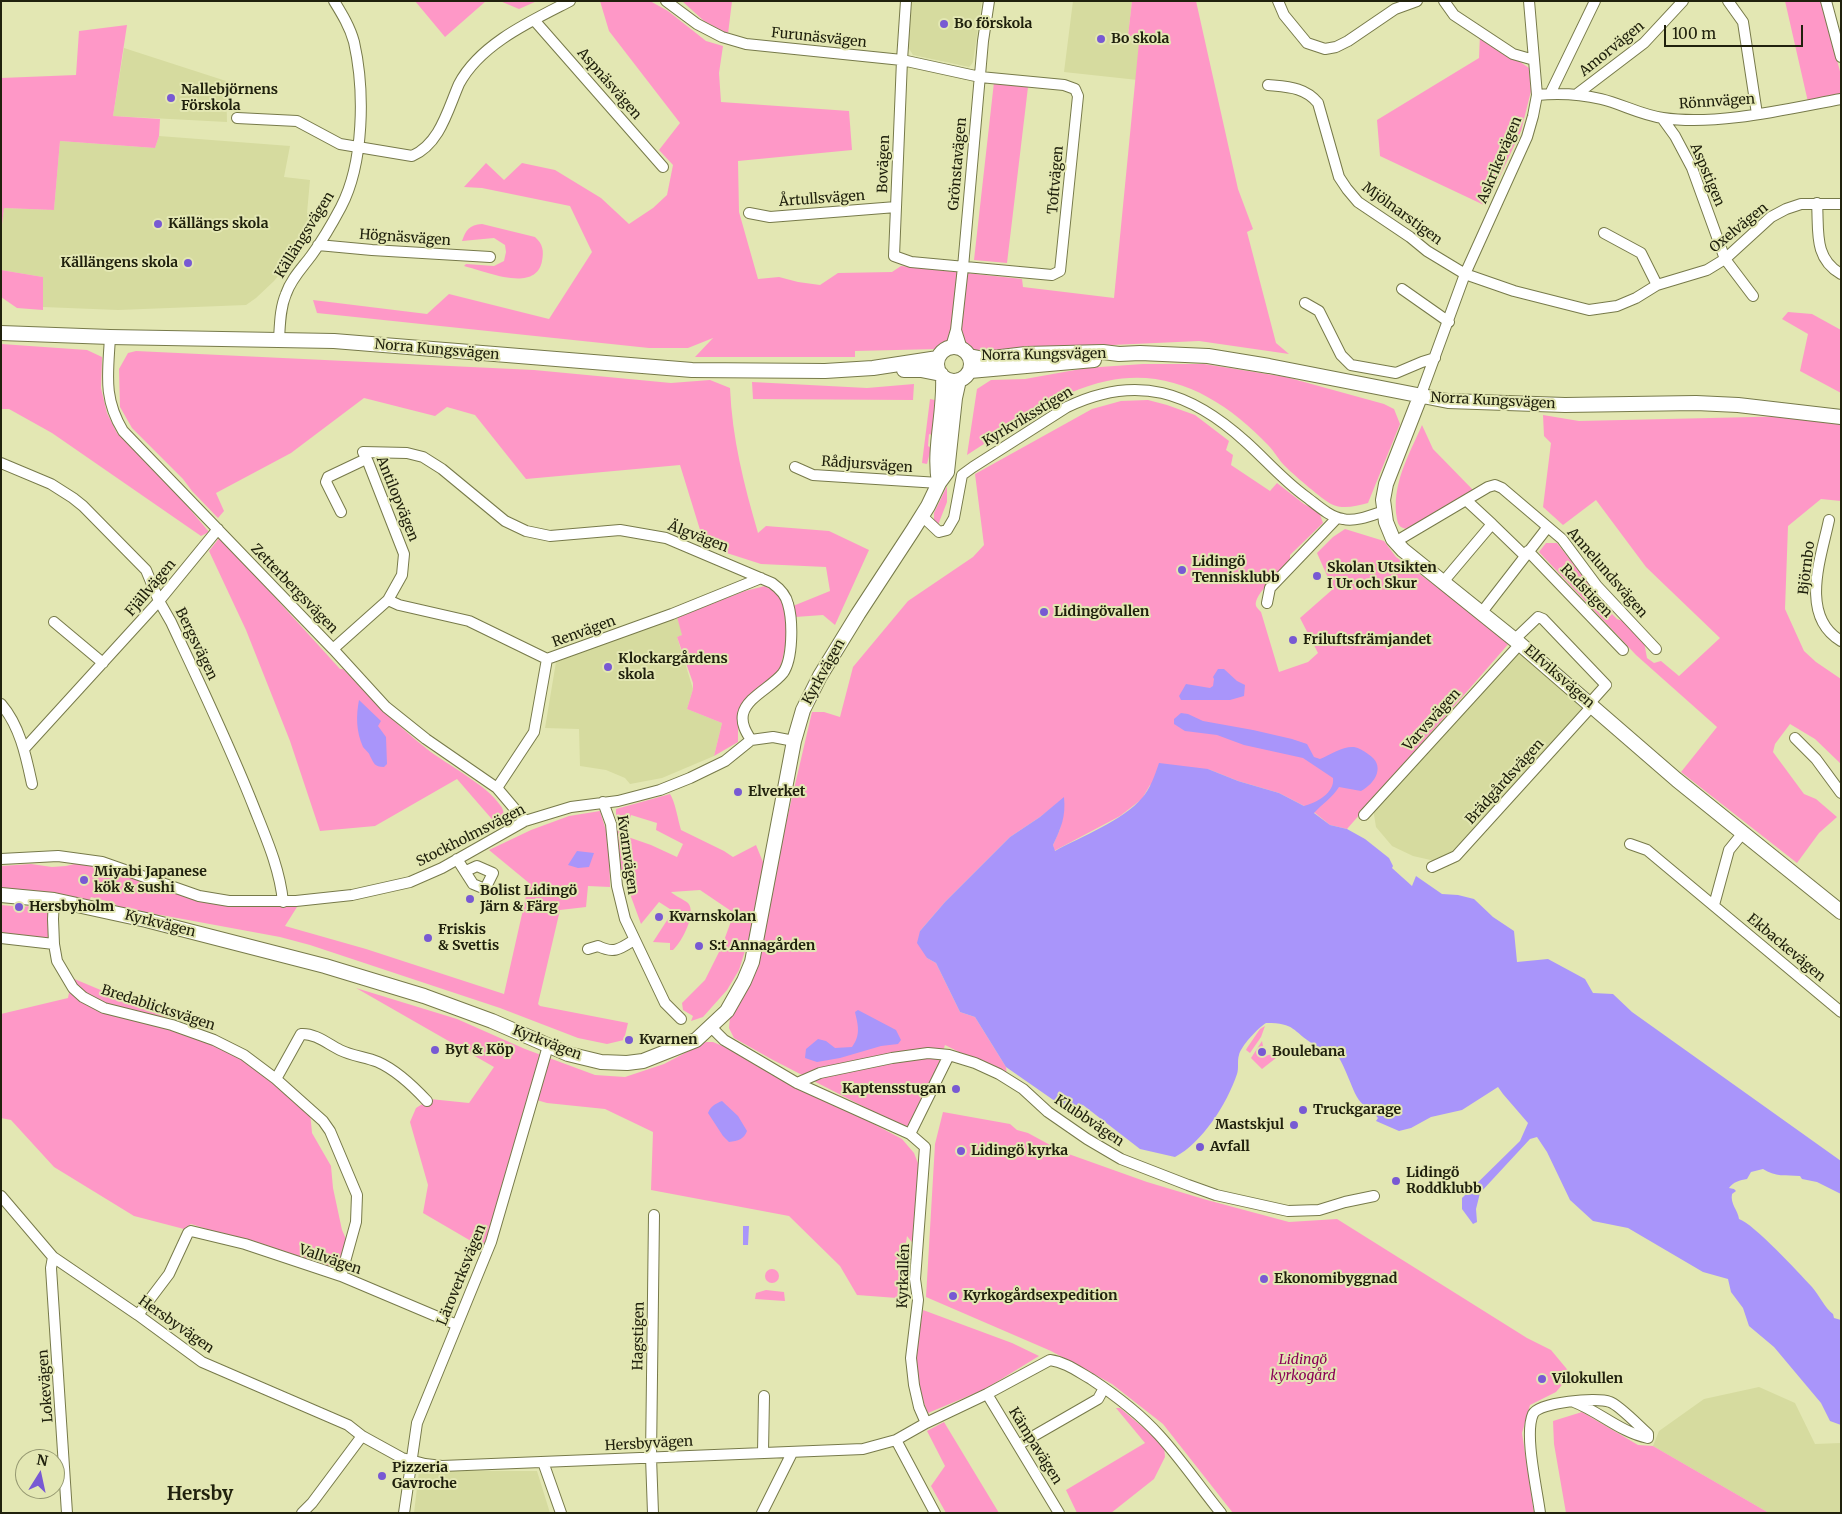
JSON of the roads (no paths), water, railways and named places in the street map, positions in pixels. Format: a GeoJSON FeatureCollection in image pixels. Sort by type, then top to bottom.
{"type":"FeatureCollection","features":[{"type":"Feature","properties":{"kind":"street","name":"Källängsvägen"},"geometry":{"type":"LineString","coordinates":[[279,339],[282,304],[286,293],[291,282],[318,245],[342,206],[358,147],[360,98],[354,41],[334,1]]}},
{"type":"Feature","properties":{"kind":"street"},"geometry":{"type":"LineString","coordinates":[[237,118],[297,120],[340,144],[412,156],[419,153],[432,142],[463,76],[478,58],[534,20],[570,1]]}},
{"type":"Feature","properties":{"kind":"street","name":"Furunäsvägen"},"geometry":{"type":"LineString","coordinates":[[666,1],[697,24],[722,37],[746,44],[902,60],[980,77]]}},
{"type":"Feature","properties":{"kind":"street","name":"Bovägen"},"geometry":{"type":"LineString","coordinates":[[906,1],[894,256],[911,262],[963,267]]}},
{"type":"Feature","properties":{"kind":"street","name":"Grönstavägen"},"geometry":{"type":"LineString","coordinates":[[961,350],[956,330],[984,28],[989,1]]}},
{"type":"Feature","properties":{"kind":"street"},"geometry":{"type":"LineString","coordinates":[[1278,1],[1284,14],[1307,43],[1324,49],[1336,47],[1395,9],[1417,1]]}},
{"type":"Feature","properties":{"kind":"street"},"geometry":{"type":"LineString","coordinates":[[1444,1],[1454,15],[1513,54],[1534,60]]}},
{"type":"Feature","properties":{"kind":"street","name":"Askrikevägen"},"geometry":{"type":"LineString","coordinates":[[1420,397],[1465,274],[1527,137],[1533,116],[1537,95],[1529,1]]}},
{"type":"Feature","properties":{"kind":"street"},"geometry":{"type":"LineString","coordinates":[[1550,94],[1595,1]]}},
{"type":"Feature","properties":{"kind":"street","name":"Amorvägen"},"geometry":{"type":"LineString","coordinates":[[1577,94],[1644,43],[1683,1]]}},
{"type":"Feature","properties":{"kind":"street"},"geometry":{"type":"LineString","coordinates":[[1728,1],[1743,22],[1757,114]]}},
{"type":"Feature","properties":{"kind":"street"},"geometry":{"type":"LineString","coordinates":[[1826,1],[1841,57]]}},
{"type":"Feature","properties":{"kind":"street","name":"Aspnäsvägen"},"geometry":{"type":"LineString","coordinates":[[534,20],[663,167]]}},
{"type":"Feature","properties":{"kind":"street","name":"Toftvägen"},"geometry":{"type":"LineString","coordinates":[[963,267],[1052,275],[1060,271],[1078,96],[1075,89],[1064,85],[980,77]]}},
{"type":"Feature","properties":{"kind":"street","name":"Mjölnarstigen"},"geometry":{"type":"LineString","coordinates":[[1268,85],[1293,88],[1311,94],[1318,102],[1339,177],[1358,202],[1410,237],[1427,252],[1465,274]]}},
{"type":"Feature","properties":{"kind":"street","name":"Rönnvägen"},"geometry":{"type":"LineString","coordinates":[[1537,95],[1577,94],[1602,99],[1662,118],[1696,120],[1757,114],[1841,99]]}},
{"type":"Feature","properties":{"kind":"street","name":"Aspstigen"},"geometry":{"type":"LineString","coordinates":[[1662,118],[1675,136],[1692,168],[1725,259],[1753,296]]}},
{"type":"Feature","properties":{"kind":"street"},"geometry":{"type":"LineString","coordinates":[[1817,203],[1820,252],[1832,268],[1841,274]]}},
{"type":"Feature","properties":{"kind":"street","name":"Oxelvägen"},"geometry":{"type":"LineString","coordinates":[[1465,274],[1514,291],[1589,310],[1616,306],[1636,298],[1657,285],[1707,270],[1725,259],[1771,217],[1801,204],[1841,204]]}},
{"type":"Feature","properties":{"kind":"street","name":"Årtullsvägen"},"geometry":{"type":"LineString","coordinates":[[749,212],[770,217],[896,207]]}},
{"type":"Feature","properties":{"kind":"street"},"geometry":{"type":"LineString","coordinates":[[1604,234],[1641,253],[1657,285]]}},
{"type":"Feature","properties":{"kind":"street","name":"Högnäsvägen"},"geometry":{"type":"LineString","coordinates":[[318,245],[490,257]]}},
{"type":"Feature","properties":{"kind":"street"},"geometry":{"type":"LineString","coordinates":[[1402,289],[1449,322]]}},
{"type":"Feature","properties":{"kind":"street"},"geometry":{"type":"LineString","coordinates":[[1304,303],[1319,311],[1341,355],[1351,365],[1396,374],[1435,358]]}},
{"type":"Feature","properties":{"kind":"street","name":"Norra Kungsvägen"},"geometry":{"type":"LineString","coordinates":[[1,333],[334,341],[692,370],[825,371],[873,368],[938,358]]}},
{"type":"Feature","properties":{"kind":"street","name":"Zetterbergsvägen"},"geometry":{"type":"LineString","coordinates":[[110,337],[109,400],[114,416],[124,431],[386,707],[426,739],[497,788],[525,821]]}},
{"type":"Feature","properties":{"kind":"street"},"geometry":{"type":"LineString","coordinates":[[961,350],[971,365],[964,376],[953,381],[942,376],[938,369],[938,358],[942,352],[961,350]]}},
{"type":"Feature","properties":{"kind":"street","name":"Norra Kungsvägen"},"geometry":{"type":"LineString","coordinates":[[961,350],[984,359],[1026,354],[1102,352],[1208,356],[1239,360],[1448,401],[1512,404],[1722,404],[1841,417]]}},
{"type":"Feature","properties":{"kind":"street","name":"Norra Kungsvägen"},"geometry":{"type":"LineString","coordinates":[[964,376],[1102,359],[1118,354]]}},
{"type":"Feature","properties":{"kind":"street","name":"Norra Kungsvägen"},"geometry":{"type":"LineString","coordinates":[[873,368],[921,370],[942,376]]}},
{"type":"Feature","properties":{"kind":"street","name":"Kyrkvägen"},"geometry":{"type":"LineString","coordinates":[[939,483],[937,470],[944,396],[942,376]]}},
{"type":"Feature","properties":{"kind":"street","name":"Kyrkvägen"},"geometry":{"type":"LineString","coordinates":[[1,895],[54,900],[146,920],[262,948],[334,968],[432,999],[517,1031],[568,1054],[601,1062],[643,1061],[696,1040],[711,1027],[734,1000],[752,962],[794,741],[803,710],[820,676],[922,516],[939,483],[947,472],[955,398],[964,376]]}},
{"type":"Feature","properties":{"kind":"street","name":"Kyrkviksstigen"},"geometry":{"type":"LineString","coordinates":[[922,516],[939,532],[947,530],[954,518],[962,475],[972,467],[1067,407],[1083,399],[1113,390],[1136,389],[1159,392],[1181,398],[1202,408],[1247,443],[1293,488],[1337,518]]}},
{"type":"Feature","properties":{"kind":"street","name":"Elfviksvägen"},"geometry":{"type":"LineString","coordinates":[[1420,397],[1386,484],[1383,500],[1386,522],[1395,542],[1402,550],[1517,641],[1742,834],[1841,912]]}},
{"type":"Feature","properties":{"kind":"street","name":"Älgvägen"},"geometry":{"type":"LineString","coordinates":[[364,455],[408,453],[423,457],[442,469],[505,521],[526,531],[550,536],[620,530],[666,538],[772,583],[780,589],[788,604],[790,655],[784,671],[770,686],[752,699],[743,713],[742,720],[751,740]]}},
{"type":"Feature","properties":{"kind":"street"},"geometry":{"type":"LineString","coordinates":[[341,512],[326,479],[364,455]]}},
{"type":"Feature","properties":{"kind":"street","name":"Antilopvägen"},"geometry":{"type":"LineString","coordinates":[[333,649],[388,600],[402,575],[404,554],[364,455]]}},
{"type":"Feature","properties":{"kind":"street","name":"Bergsvägen"},"geometry":{"type":"LineString","coordinates":[[1,463],[51,484],[74,498],[146,570],[242,776],[267,840],[281,886],[282,902]]}},
{"type":"Feature","properties":{"kind":"street","name":"Rådjursvägen"},"geometry":{"type":"LineString","coordinates":[[795,467],[813,476],[939,483]]}},
{"type":"Feature","properties":{"kind":"street"},"geometry":{"type":"LineString","coordinates":[[1395,542],[1488,487],[1495,485],[1502,488],[1547,528]]}},
{"type":"Feature","properties":{"kind":"street","name":"Radstigen"},"geometry":{"type":"LineString","coordinates":[[1466,500],[1526,553],[1623,650]]}},
{"type":"Feature","properties":{"kind":"street"},"geometry":{"type":"LineString","coordinates":[[1267,603],[1270,588],[1337,518],[1349,520],[1384,511]]}},
{"type":"Feature","properties":{"kind":"street","name":"Björnbo"},"geometry":{"type":"LineString","coordinates":[[1829,520],[1816,586],[1816,604],[1827,629],[1841,641]]}},
{"type":"Feature","properties":{"kind":"street"},"geometry":{"type":"LineString","coordinates":[[1443,582],[1492,524]]}},
{"type":"Feature","properties":{"kind":"street","name":"Annelundsvägen"},"geometry":{"type":"LineString","coordinates":[[1482,612],[1547,528],[1562,539],[1597,586],[1656,649]]}},
{"type":"Feature","properties":{"kind":"street","name":"Fjällvägen"},"geometry":{"type":"LineString","coordinates":[[24,748],[159,601],[218,529]]}},
{"type":"Feature","properties":{"kind":"street","name":"Renvägen"},"geometry":{"type":"LineString","coordinates":[[497,788],[534,732],[547,660],[672,614],[761,578]]}},
{"type":"Feature","properties":{"kind":"street"},"geometry":{"type":"LineString","coordinates":[[388,600],[399,605],[469,621],[547,660]]}},
{"type":"Feature","properties":{"kind":"street","name":"Varvsvägen"},"geometry":{"type":"LineString","coordinates":[[1364,816],[1538,617],[1544,619],[1606,685],[1590,705]]}},
{"type":"Feature","properties":{"kind":"street"},"geometry":{"type":"LineString","coordinates":[[54,622],[103,663]]}},
{"type":"Feature","properties":{"kind":"street"},"geometry":{"type":"LineString","coordinates":[[1,704],[12,720],[24,748],[32,784]]}},
{"type":"Feature","properties":{"kind":"street","name":"Brädgårdsvägen"},"geometry":{"type":"LineString","coordinates":[[1432,867],[1456,856],[1590,705]]}},
{"type":"Feature","properties":{"kind":"street"},"geometry":{"type":"LineString","coordinates":[[751,740],[773,737],[794,741]]}},
{"type":"Feature","properties":{"kind":"street"},"geometry":{"type":"LineString","coordinates":[[1795,738],[1816,759],[1841,793]]}},
{"type":"Feature","properties":{"kind":"street","name":"Stockholmsvägen"},"geometry":{"type":"LineString","coordinates":[[1,859],[58,856],[102,862],[199,896],[229,901],[282,902],[319,899],[384,889],[410,882],[457,859],[525,821],[571,807],[618,801],[660,790],[690,778],[725,761],[751,740]]}},
{"type":"Feature","properties":{"kind":"street","name":"Kvarnvägen"},"geometry":{"type":"LineString","coordinates":[[603,802],[612,824],[619,899],[634,940],[665,1003],[681,1019]]}},
{"type":"Feature","properties":{"kind":"street"},"geometry":{"type":"LineString","coordinates":[[1714,905],[1729,850],[1742,834]]}},
{"type":"Feature","properties":{"kind":"street","name":"Ekbackevägen"},"geometry":{"type":"LineString","coordinates":[[1630,844],[1647,850],[1841,1012]]}},
{"type":"Feature","properties":{"kind":"street"},"geometry":{"type":"LineString","coordinates":[[457,859],[466,871]]}},
{"type":"Feature","properties":{"kind":"street","name":"Bredablicksvägen"},"geometry":{"type":"LineString","coordinates":[[54,900],[54,944],[58,961],[73,988],[93,1003],[172,1025],[214,1040],[244,1055],[276,1079],[323,1122],[330,1131],[357,1195],[356,1222],[341,1276]]}},
{"type":"Feature","properties":{"kind":"street"},"geometry":{"type":"LineString","coordinates":[[1,938],[54,944]]}},
{"type":"Feature","properties":{"kind":"street"},"geometry":{"type":"LineString","coordinates":[[588,950],[598,946],[603,949],[619,949],[634,940]]}},
{"type":"Feature","properties":{"kind":"street","name":"Kyrkallén"},"geometry":{"type":"LineString","coordinates":[[711,1027],[724,1040],[797,1083],[910,1134],[925,1146],[915,1279],[918,1300],[911,1358],[918,1407],[931,1420]]}},
{"type":"Feature","properties":{"kind":"street"},"geometry":{"type":"LineString","coordinates":[[276,1079],[302,1034],[308,1033],[356,1057],[376,1061],[389,1068],[426,1101]]}},
{"type":"Feature","properties":{"kind":"street","name":"Läroverksvägen"},"geometry":{"type":"LineString","coordinates":[[404,1513],[410,1461],[417,1424],[491,1242],[548,1046]]}},
{"type":"Feature","properties":{"kind":"street","name":"Klubbvägen"},"geometry":{"type":"LineString","coordinates":[[797,1083],[820,1073],[892,1058],[928,1053],[950,1055],[975,1063],[999,1074],[1023,1089],[1056,1117],[1121,1159],[1188,1185],[1216,1194],[1288,1211],[1318,1210],[1374,1196]]}},
{"type":"Feature","properties":{"kind":"street"},"geometry":{"type":"LineString","coordinates":[[910,1134],[950,1055]]}},
{"type":"Feature","properties":{"kind":"street","name":"Hersbyvägen"},"geometry":{"type":"LineString","coordinates":[[1,1196],[53,1257],[138,1315],[202,1362],[348,1425],[362,1436],[410,1461],[442,1466],[762,1452],[792,1453],[863,1450],[896,1440],[931,1420],[987,1394],[1050,1360],[1060,1362],[1104,1388]]}},
{"type":"Feature","properties":{"kind":"street","name":"Hagstigen"},"geometry":{"type":"LineString","coordinates":[[653,1513],[651,1457],[654,1215]]}},
{"type":"Feature","properties":{"kind":"street","name":"Vallvägen"},"geometry":{"type":"LineString","coordinates":[[138,1315],[169,1274],[188,1233],[191,1231],[245,1244],[341,1276],[457,1325]]}},
{"type":"Feature","properties":{"kind":"street","name":"Lokevägen"},"geometry":{"type":"LineString","coordinates":[[53,1257],[51,1268],[67,1513]]}},
{"type":"Feature","properties":{"kind":"street"},"geometry":{"type":"LineString","coordinates":[[1018,1445],[1098,1400],[1104,1388],[1159,1434],[1220,1513]]}},
{"type":"Feature","properties":{"kind":"street","name":"Kämpavägen"},"geometry":{"type":"LineString","coordinates":[[987,1394],[1059,1513]]}},
{"type":"Feature","properties":{"kind":"street"},"geometry":{"type":"LineString","coordinates":[[762,1452],[764,1396]]}},
{"type":"Feature","properties":{"kind":"street"},"geometry":{"type":"LineString","coordinates":[[1540,1513],[1529,1432],[1536,1410],[1550,1405],[1574,1402],[1599,1399],[1611,1402],[1648,1434],[1648,1438],[1635,1436],[1603,1418],[1590,1408],[1574,1402]]}},
{"type":"Feature","properties":{"kind":"street"},"geometry":{"type":"LineString","coordinates":[[302,1513],[312,1503],[362,1436]]}},
{"type":"Feature","properties":{"kind":"street"},"geometry":{"type":"LineString","coordinates":[[896,1440],[935,1513]]}},
{"type":"Feature","properties":{"kind":"street"},"geometry":{"type":"LineString","coordinates":[[762,1513],[792,1453]]}},
{"type":"Feature","properties":{"kind":"street"},"geometry":{"type":"LineString","coordinates":[[543,1462],[561,1513]]}},
{"type":"Feature","properties":{"kind":"place","name":"Bo förskola"},"geometry":{"type":"Point","coordinates":[944,24]}},
{"type":"Feature","properties":{"kind":"place","name":"Bo skola"},"geometry":{"type":"Point","coordinates":[1101,39]}},
{"type":"Feature","properties":{"kind":"place","name":"Nallebjörnens Förskola"},"geometry":{"type":"Point","coordinates":[171,98]}},
{"type":"Feature","properties":{"kind":"place","name":"Källängs skola"},"geometry":{"type":"Point","coordinates":[158,224]}},
{"type":"Feature","properties":{"kind":"place","name":"Källängens skola"},"geometry":{"type":"Point","coordinates":[188,263]}},
{"type":"Feature","properties":{"kind":"place","name":"Lidingö Tennisklubb"},"geometry":{"type":"Point","coordinates":[1182,570]}},
{"type":"Feature","properties":{"kind":"place","name":"Skolan Utsikten I Ur och Skur"},"geometry":{"type":"Point","coordinates":[1317,576]}},
{"type":"Feature","properties":{"kind":"place","name":"Lidingövallen"},"geometry":{"type":"Point","coordinates":[1044,612]}},
{"type":"Feature","properties":{"kind":"place","name":"Friluftsfrämjandet"},"geometry":{"type":"Point","coordinates":[1293,640]}},
{"type":"Feature","properties":{"kind":"place","name":"Klockargårdens skola"},"geometry":{"type":"Point","coordinates":[608,667]}},
{"type":"Feature","properties":{"kind":"place","name":"Elverket"},"geometry":{"type":"Point","coordinates":[738,792]}},
{"type":"Feature","properties":{"kind":"place","name":"Miyabi Japanese kök & sushi"},"geometry":{"type":"Point","coordinates":[84,880]}},
{"type":"Feature","properties":{"kind":"place","name":"Bolist Lidingö Järn & Färg"},"geometry":{"type":"Point","coordinates":[470,899]}},
{"type":"Feature","properties":{"kind":"place","name":"Hersbyholm"},"geometry":{"type":"Point","coordinates":[19,907]}},
{"type":"Feature","properties":{"kind":"place","name":"Kvarnskolan"},"geometry":{"type":"Point","coordinates":[659,917]}},
{"type":"Feature","properties":{"kind":"place","name":"Friskis & Svettis"},"geometry":{"type":"Point","coordinates":[428,938]}},
{"type":"Feature","properties":{"kind":"place","name":"S:t Annagården"},"geometry":{"type":"Point","coordinates":[699,946]}},
{"type":"Feature","properties":{"kind":"place","name":"Kvarnen"},"geometry":{"type":"Point","coordinates":[629,1040]}},
{"type":"Feature","properties":{"kind":"place","name":"Byt & Köp"},"geometry":{"type":"Point","coordinates":[435,1050]}},
{"type":"Feature","properties":{"kind":"place","name":"Boulebana"},"geometry":{"type":"Point","coordinates":[1262,1052]}},
{"type":"Feature","properties":{"kind":"place","name":"Kaptensstugan"},"geometry":{"type":"Point","coordinates":[956,1089]}},
{"type":"Feature","properties":{"kind":"place","name":"Truckgarage"},"geometry":{"type":"Point","coordinates":[1303,1110]}},
{"type":"Feature","properties":{"kind":"place","name":"Mastskjul"},"geometry":{"type":"Point","coordinates":[1294,1125]}},
{"type":"Feature","properties":{"kind":"place","name":"Avfall"},"geometry":{"type":"Point","coordinates":[1200,1147]}},
{"type":"Feature","properties":{"kind":"place","name":"Lidingö kyrka"},"geometry":{"type":"Point","coordinates":[961,1151]}},
{"type":"Feature","properties":{"kind":"place","name":"Lidingö Roddklubb"},"geometry":{"type":"Point","coordinates":[1396,1181]}},
{"type":"Feature","properties":{"kind":"place","name":"Ekonomibyggnad"},"geometry":{"type":"Point","coordinates":[1264,1279]}},
{"type":"Feature","properties":{"kind":"place","name":"Kyrkogårdsexpedition"},"geometry":{"type":"Point","coordinates":[953,1296]}},
{"type":"Feature","properties":{"kind":"place","name":"Vilokullen"},"geometry":{"type":"Point","coordinates":[1542,1379]}},
{"type":"Feature","properties":{"kind":"place","name":"Pizzeria Gavroche"},"geometry":{"type":"Point","coordinates":[382,1476]}},
{"type":"Feature","properties":{"kind":"district","name":"Hersby"},"geometry":{"type":"Point","coordinates":[200,1495]}},
{"type":"Feature","properties":{"kind":"park label","name":"Lidingö kyrkogård"},"geometry":{"type":"Point","coordinates":[1303,1368]}}]}
